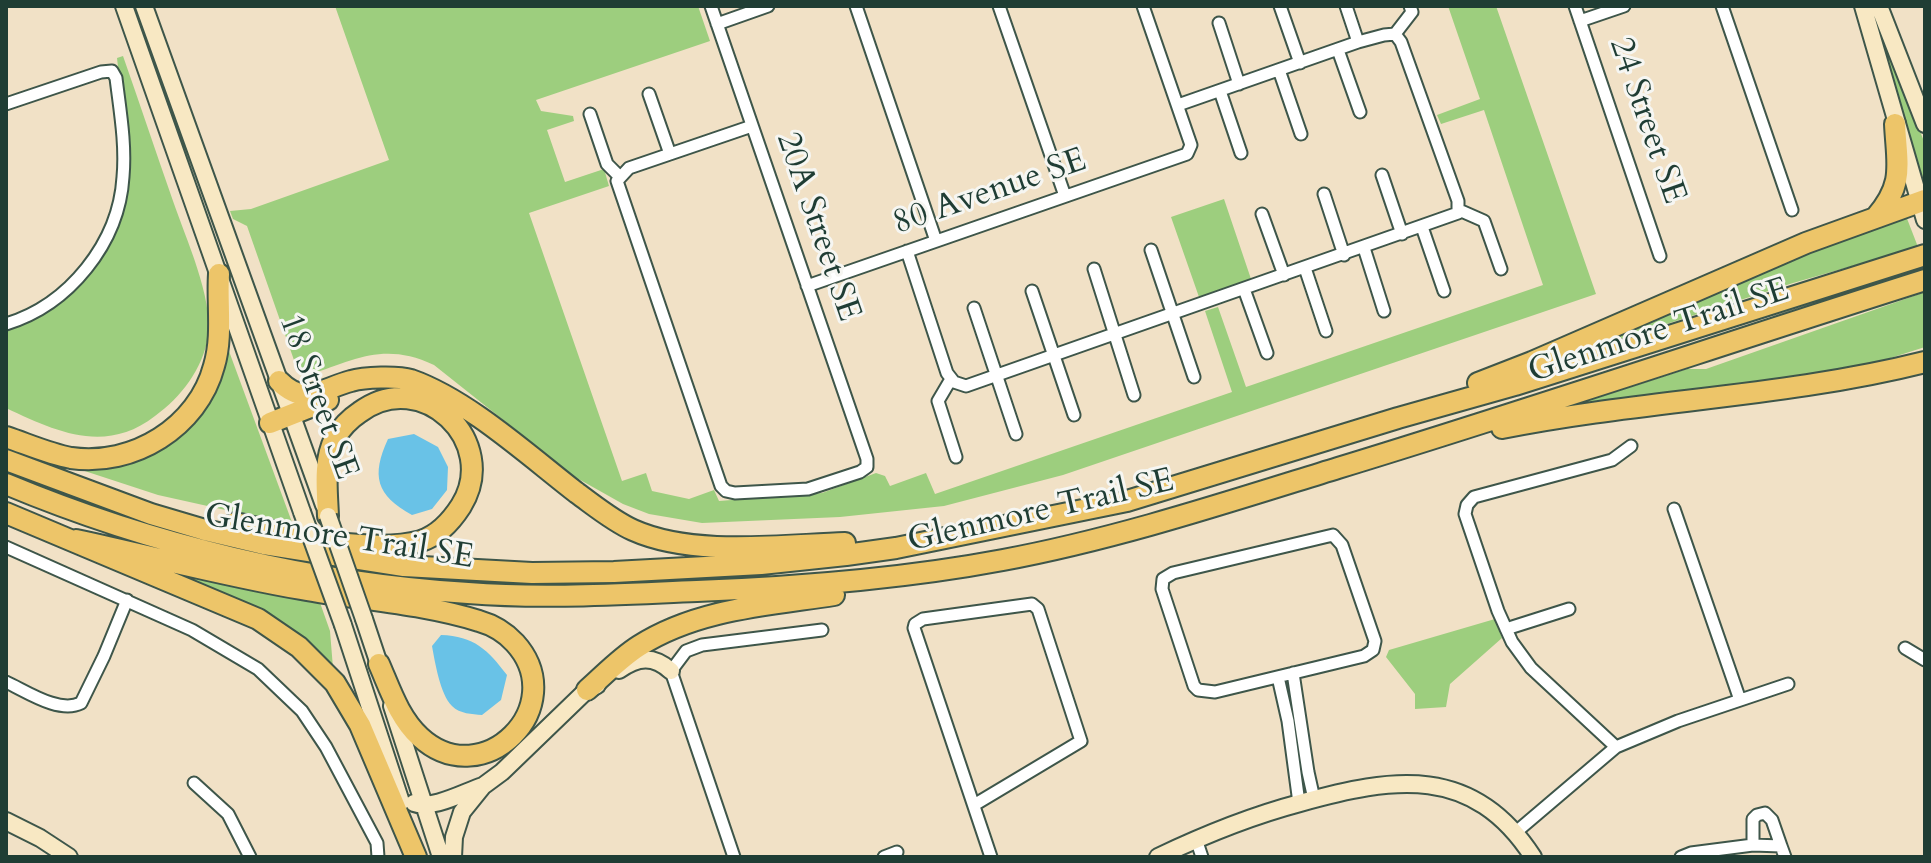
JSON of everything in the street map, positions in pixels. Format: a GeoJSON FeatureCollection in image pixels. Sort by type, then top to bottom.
{"type":"FeatureCollection","features":[{"type":"Feature","properties":{"kind":"highway"},"geometry":{"type":"LineString","coordinates":[[1876,217],[1894,194],[1897,184],[1895,124]]}},
{"type":"Feature","properties":{"kind":"highway"},"geometry":{"type":"LineString","coordinates":[[1398,418],[1427,402],[1532,362],[1806,243],[1876,217],[1923,207]]}},
{"type":"Feature","properties":{"kind":"highway","name":"Glenmore Trail SE"},"geometry":{"type":"LineString","coordinates":[[6,460],[151,514],[205,530],[264,544],[404,566],[614,572],[761,564],[896,548],[1127,501],[1530,380],[1925,255]]}},
{"type":"Feature","properties":{"kind":"highway"},"geometry":{"type":"LineString","coordinates":[[6,437],[71,458],[96,459],[122,455],[162,438],[193,408],[214,368],[220,337],[219,274]]}},
{"type":"Feature","properties":{"kind":"highway","name":"Glenmore Trail SE"},"geometry":{"type":"LineString","coordinates":[[6,484],[41,499],[179,545],[384,585],[469,594],[534,596],[726,590],[891,578],[1003,560],[1098,538],[1408,447],[1925,280]]}},
{"type":"Feature","properties":{"kind":"highway"},"geometry":{"type":"LineString","coordinates":[[1831,381],[1925,352]]}},
{"type":"Feature","properties":{"kind":"highway"},"geometry":{"type":"LineString","coordinates":[[1408,447],[1556,417],[1663,402],[1747,395],[1866,377],[1925,362]]}},
{"type":"Feature","properties":{"kind":"highway"},"geometry":{"type":"LineString","coordinates":[[279,381],[288,390],[307,396],[354,380],[408,379],[433,389],[465,408],[601,510],[633,530],[661,539],[753,547],[859,542],[1000,527]]}},
{"type":"Feature","properties":{"kind":"highway"},"geometry":{"type":"LineString","coordinates":[[270,423],[375,380]]}},
{"type":"Feature","properties":{"kind":"highway"},"geometry":{"type":"LineString","coordinates":[[46,476],[216,520],[340,542],[367,545],[422,540],[453,519],[472,477],[469,451],[457,425],[435,406],[410,399],[386,399],[369,405],[347,423],[336,438],[326,470],[328,516]]}},
{"type":"Feature","properties":{"kind":"highway"},"geometry":{"type":"LineString","coordinates":[[6,513],[258,619],[299,647],[335,683],[360,725],[417,857]]}},
{"type":"Feature","properties":{"kind":"highway"},"geometry":{"type":"LineString","coordinates":[[76,540],[261,582],[442,612],[488,624],[509,637],[528,663],[533,685],[529,710],[517,731],[499,747],[471,755],[445,752],[427,743],[410,727],[379,664]]}},
{"type":"Feature","properties":{"kind":"highway"},"geometry":{"type":"LineString","coordinates":[[587,690],[638,647],[700,618],[769,604],[931,580],[1003,560]]}},
{"type":"Feature","properties":{"kind":"street","name":"18 Street SE"},"geometry":{"type":"LineString","coordinates":[[124,6],[343,625],[417,857]]}},
{"type":"Feature","properties":{"kind":"street","name":"20A Street SE"},"geometry":{"type":"LineString","coordinates":[[619,176],[617,187],[724,490],[735,493],[808,489],[867,467],[867,459],[711,6]]}},
{"type":"Feature","properties":{"kind":"street"},"geometry":{"type":"LineString","coordinates":[[717,24],[768,6]]}},
{"type":"Feature","properties":{"kind":"street"},"geometry":{"type":"LineString","coordinates":[[856,6],[936,241]]}},
{"type":"Feature","properties":{"kind":"street"},"geometry":{"type":"LineString","coordinates":[[999,6],[1065,196]]}},
{"type":"Feature","properties":{"kind":"street"},"geometry":{"type":"LineString","coordinates":[[1143,6],[1178,105],[1358,42],[1395,34],[1412,12],[1410,6]]}},
{"type":"Feature","properties":{"kind":"street"},"geometry":{"type":"LineString","coordinates":[[1280,6],[1300,63]]}},
{"type":"Feature","properties":{"kind":"street"},"geometry":{"type":"LineString","coordinates":[[1346,6],[1358,42]]}},
{"type":"Feature","properties":{"kind":"street","name":"24 Street SE"},"geometry":{"type":"LineString","coordinates":[[1575,6],[1660,256]]}},
{"type":"Feature","properties":{"kind":"street"},"geometry":{"type":"LineString","coordinates":[[1580,21],[1624,6]]}},
{"type":"Feature","properties":{"kind":"street"},"geometry":{"type":"LineString","coordinates":[[1722,6],[1792,210]]}},
{"type":"Feature","properties":{"kind":"street"},"geometry":{"type":"LineString","coordinates":[[1863,6],[1895,124],[1923,207]]}},
{"type":"Feature","properties":{"kind":"street"},"geometry":{"type":"LineString","coordinates":[[1879,6],[1925,124]]}},
{"type":"Feature","properties":{"kind":"street","name":"18 Street SE"},"geometry":{"type":"LineString","coordinates":[[145,8],[364,619],[441,857]]}},
{"type":"Feature","properties":{"kind":"street"},"geometry":{"type":"LineString","coordinates":[[1219,23],[1239,84]]}},
{"type":"Feature","properties":{"kind":"street"},"geometry":{"type":"LineString","coordinates":[[907,251],[951,379],[966,386],[1455,216],[1459,210],[1458,201],[1401,42],[1395,34]]}},
{"type":"Feature","properties":{"kind":"street"},"geometry":{"type":"LineString","coordinates":[[1338,50],[1360,112]]}},
{"type":"Feature","properties":{"kind":"street"},"geometry":{"type":"LineString","coordinates":[[1279,70],[1301,134]]}},
{"type":"Feature","properties":{"kind":"street"},"geometry":{"type":"LineString","coordinates":[[6,104],[112,71],[116,78],[124,154],[121,197],[108,236],[88,268],[48,303],[6,324]]}},
{"type":"Feature","properties":{"kind":"street"},"geometry":{"type":"LineString","coordinates":[[1220,91],[1241,153]]}},
{"type":"Feature","properties":{"kind":"street"},"geometry":{"type":"LineString","coordinates":[[649,94],[670,154]]}},
{"type":"Feature","properties":{"kind":"street","name":"80 Avenue SE"},"geometry":{"type":"LineString","coordinates":[[807,286],[1182,157],[1191,150],[1178,105]]}},
{"type":"Feature","properties":{"kind":"street"},"geometry":{"type":"LineString","coordinates":[[590,114],[607,164],[619,176],[629,168],[752,126]]}},
{"type":"Feature","properties":{"kind":"street"},"geometry":{"type":"LineString","coordinates":[[1382,175],[1402,234]]}},
{"type":"Feature","properties":{"kind":"street"},"geometry":{"type":"LineString","coordinates":[[1324,194],[1344,255]]}},
{"type":"Feature","properties":{"kind":"street"},"geometry":{"type":"LineString","coordinates":[[1459,210],[1484,221],[1501,269]]}},
{"type":"Feature","properties":{"kind":"street"},"geometry":{"type":"LineString","coordinates":[[1262,214],[1284,275]]}},
{"type":"Feature","properties":{"kind":"street"},"geometry":{"type":"LineString","coordinates":[[1422,227],[1444,291]]}},
{"type":"Feature","properties":{"kind":"street"},"geometry":{"type":"LineString","coordinates":[[1364,248],[1384,311]]}},
{"type":"Feature","properties":{"kind":"street"},"geometry":{"type":"LineString","coordinates":[[1151,250],[1194,377]]}},
{"type":"Feature","properties":{"kind":"street"},"geometry":{"type":"LineString","coordinates":[[1305,268],[1326,331]]}},
{"type":"Feature","properties":{"kind":"street"},"geometry":{"type":"LineString","coordinates":[[1094,269],[1134,395]]}},
{"type":"Feature","properties":{"kind":"street"},"geometry":{"type":"LineString","coordinates":[[1244,289],[1267,353]]}},
{"type":"Feature","properties":{"kind":"street"},"geometry":{"type":"LineString","coordinates":[[1032,291],[1074,415]]}},
{"type":"Feature","properties":{"kind":"street"},"geometry":{"type":"LineString","coordinates":[[974,308],[1016,434]]}},
{"type":"Feature","properties":{"kind":"street"},"geometry":{"type":"LineString","coordinates":[[951,379],[938,401],[956,457]]}},
{"type":"Feature","properties":{"kind":"street"},"geometry":{"type":"LineString","coordinates":[[1616,747],[1531,668],[1512,642],[1465,509],[1470,501],[1481,495],[1612,460],[1631,446]]}},
{"type":"Feature","properties":{"kind":"street"},"geometry":{"type":"LineString","coordinates":[[1674,509],[1740,700]]}},
{"type":"Feature","properties":{"kind":"street"},"geometry":{"type":"LineString","coordinates":[[1328,535],[1336,536],[1342,545],[1376,647],[1364,656],[1278,677],[1215,692],[1198,690],[1162,589],[1163,579],[1173,573],[1328,535]]}},
{"type":"Feature","properties":{"kind":"street"},"geometry":{"type":"LineString","coordinates":[[6,547],[192,630],[258,669],[302,711],[326,747],[377,843],[378,857]]}},
{"type":"Feature","properties":{"kind":"street"},"geometry":{"type":"LineString","coordinates":[[6,682],[61,706],[73,707],[81,703],[127,600]]}},
{"type":"Feature","properties":{"kind":"street"},"geometry":{"type":"LineString","coordinates":[[974,805],[1081,741],[1039,612],[1032,604],[923,619],[915,624],[914,635],[991,857]]}},
{"type":"Feature","properties":{"kind":"street"},"geometry":{"type":"LineString","coordinates":[[1506,629],[1569,609]]}},
{"type":"Feature","properties":{"kind":"street"},"geometry":{"type":"LineString","coordinates":[[671,671],[686,651],[702,645],[822,630]]}},
{"type":"Feature","properties":{"kind":"street"},"geometry":{"type":"LineString","coordinates":[[1905,648],[1925,660]]}},
{"type":"Feature","properties":{"kind":"street"},"geometry":{"type":"LineString","coordinates":[[453,857],[454,837],[462,812],[483,786],[502,772],[587,690],[636,660],[652,659],[671,671],[734,857]]}},
{"type":"Feature","properties":{"kind":"street"},"geometry":{"type":"LineString","coordinates":[[1293,673],[1308,772],[1307,801]]}},
{"type":"Feature","properties":{"kind":"street"},"geometry":{"type":"LineString","coordinates":[[1278,677],[1307,801]]}},
{"type":"Feature","properties":{"kind":"street"},"geometry":{"type":"LineString","coordinates":[[1516,832],[1616,747],[1641,734],[1788,684]]}},
{"type":"Feature","properties":{"kind":"street"},"geometry":{"type":"LineString","coordinates":[[393,777],[410,800],[423,806],[483,786]]}},
{"type":"Feature","properties":{"kind":"street"},"geometry":{"type":"LineString","coordinates":[[194,783],[228,814],[250,857]]}},
{"type":"Feature","properties":{"kind":"street"},"geometry":{"type":"LineString","coordinates":[[1158,857],[1196,839],[1307,801],[1380,784],[1424,784],[1470,798],[1516,832],[1533,857]]}},
{"type":"Feature","properties":{"kind":"street"},"geometry":{"type":"LineString","coordinates":[[1753,845],[1753,819],[1765,813],[1772,820],[1783,851]]}},
{"type":"Feature","properties":{"kind":"street"},"geometry":{"type":"LineString","coordinates":[[6,821],[69,857]]}},
{"type":"Feature","properties":{"kind":"street"},"geometry":{"type":"LineString","coordinates":[[1196,839],[1202,857]]}},
{"type":"Feature","properties":{"kind":"street"},"geometry":{"type":"LineString","coordinates":[[1681,857],[1753,845],[1783,851]]}},
{"type":"Feature","properties":{"kind":"street"},"geometry":{"type":"LineString","coordinates":[[884,857],[897,852]]}},
{"type":"Feature","properties":{"kind":"green space"},"geometry":{"type":"Polygon","coordinates":[[[335,6],[698,6],[710,41],[536,100],[541,111],[573,116],[574,121],[547,130],[565,182],[604,169],[609,186],[529,213],[622,481],[646,473],[652,491],[689,499],[714,490],[719,501],[822,493],[876,473],[885,476],[890,486],[926,473],[935,494],[1232,392],[1205,311],[1218,307],[1246,387],[1543,285],[1484,110],[1441,124],[1437,115],[1480,99],[1448,6],[1496,6],[1596,294],[1063,475],[944,506],[840,517],[702,523],[649,514],[623,504],[575,477],[434,365],[400,355],[371,355],[309,375],[295,363],[247,226],[233,219],[230,211],[251,209],[389,160],[335,6]]]}},
{"type":"Feature","properties":{"kind":"green space"},"geometry":{"type":"Polygon","coordinates":[[[1877,21],[1925,144],[1924,182],[1874,22],[1877,21]]]}},
{"type":"Feature","properties":{"kind":"green space"},"geometry":{"type":"Polygon","coordinates":[[[123,56],[203,286],[208,336],[196,371],[174,400],[136,428],[99,437],[61,431],[6,408],[6,329],[65,296],[123,209],[129,165],[117,58],[123,56]]]}},
{"type":"Feature","properties":{"kind":"green space"},"geometry":{"type":"Polygon","coordinates":[[[1224,199],[1251,279],[1199,297],[1171,217],[1224,199]]]}},
{"type":"Feature","properties":{"kind":"green space"},"geometry":{"type":"Polygon","coordinates":[[[1906,216],[1918,247],[1793,283],[1571,355],[1794,253],[1906,216]]]}},
{"type":"Feature","properties":{"kind":"green space"},"geometry":{"type":"Polygon","coordinates":[[[1925,292],[1925,347],[1856,369],[1556,411],[1687,369],[1706,369],[1925,292]]]}},
{"type":"Feature","properties":{"kind":"green space"},"geometry":{"type":"Polygon","coordinates":[[[226,343],[293,525],[158,495],[45,458],[162,444],[226,343]]]}},
{"type":"Feature","properties":{"kind":"green space"},"geometry":{"type":"Polygon","coordinates":[[[152,563],[318,597],[330,631],[333,668],[152,563]]]}},
{"type":"Feature","properties":{"kind":"green space"},"geometry":{"type":"Polygon","coordinates":[[[1495,619],[1502,638],[1450,684],[1446,707],[1415,709],[1415,694],[1386,657],[1389,650],[1495,619]]]}},
{"type":"Feature","properties":{"kind":"water"},"geometry":{"type":"Polygon","coordinates":[[[414,434],[438,447],[448,467],[447,490],[432,509],[412,515],[384,492],[379,474],[388,439],[414,434]]]}},
{"type":"Feature","properties":{"kind":"water"},"geometry":{"type":"Polygon","coordinates":[[[441,635],[463,638],[479,646],[507,675],[501,700],[482,715],[459,711],[444,694],[432,646],[441,635]]]}}]}
